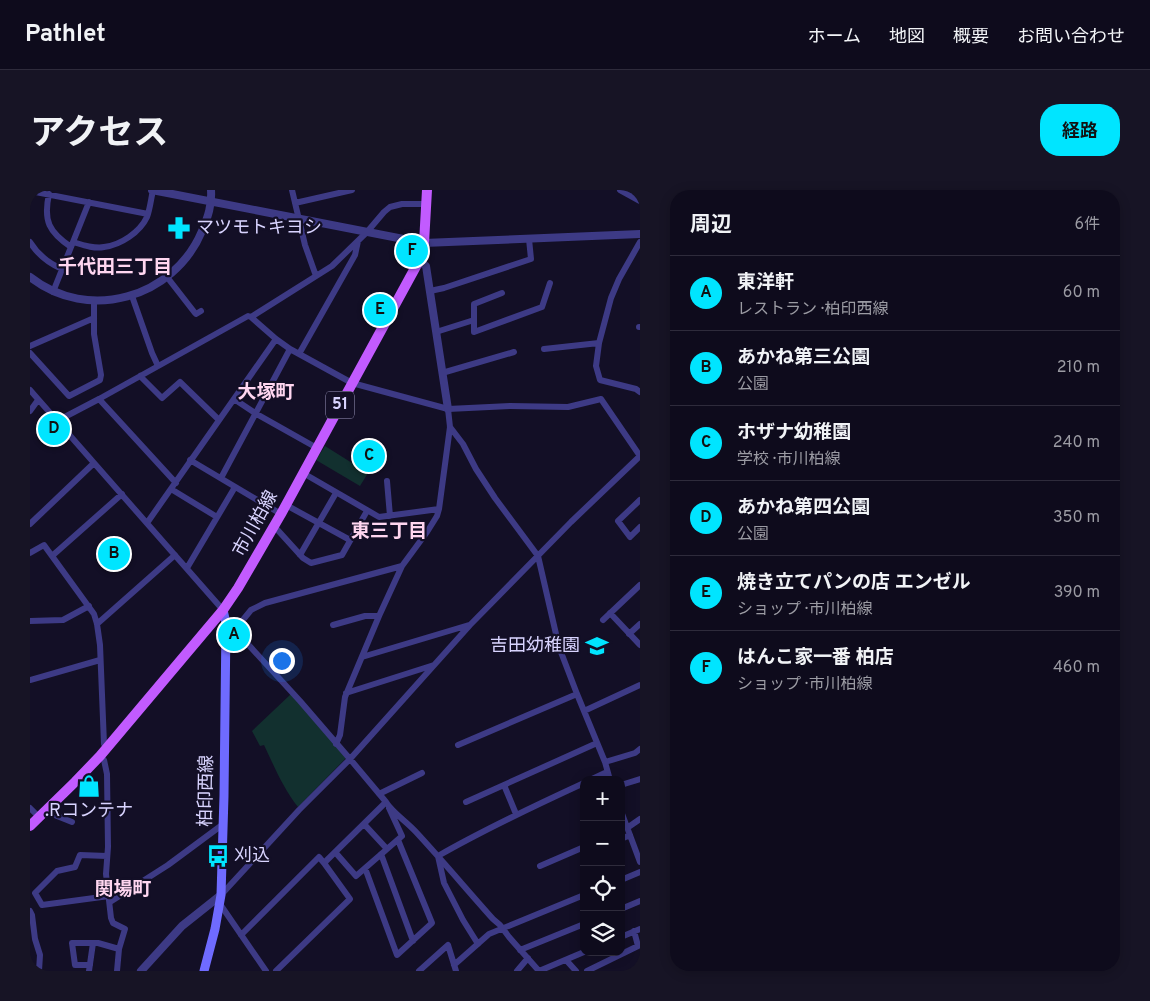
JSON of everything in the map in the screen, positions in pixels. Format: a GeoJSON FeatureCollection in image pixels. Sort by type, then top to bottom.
{"type":"FeatureCollection","features":[{"type":"Feature","properties":{"kind":"main road","name":"市川柏線"},"geometry":{"type":"LineString","coordinates":[[30,826],[107,748],[223,610],[238,588],[303,474],[424,251],[427,190]]}},
{"type":"Feature","properties":{"kind":"main road","name":"柏印西線"},"geometry":{"type":"LineString","coordinates":[[204,971],[220,900],[226,623],[223,610]]}},
{"type":"Feature","properties":{"kind":"street"},"geometry":{"type":"LineString","coordinates":[[49,194],[46,207],[48,221],[58,238],[72,245],[104,248],[131,236],[142,224],[148,214],[153,190],[424,243],[640,234]]}},
{"type":"Feature","properties":{"kind":"street"},"geometry":{"type":"LineString","coordinates":[[30,277],[53,292],[77,299],[94,301],[122,299],[146,290],[167,277],[192,251],[205,223],[211,202],[210,190]]}},
{"type":"Feature","properties":{"kind":"street"},"geometry":{"type":"LineString","coordinates":[[292,190],[305,245],[316,276]]}},
{"type":"Feature","properties":{"kind":"street"},"geometry":{"type":"LineString","coordinates":[[295,203],[352,190]]}},
{"type":"Feature","properties":{"kind":"street"},"geometry":{"type":"LineString","coordinates":[[620,190],[640,201]]}},
{"type":"Feature","properties":{"kind":"street"},"geometry":{"type":"LineString","coordinates":[[30,191],[148,214]]}},
{"type":"Feature","properties":{"kind":"street"},"geometry":{"type":"LineString","coordinates":[[53,292],[89,202]]}},
{"type":"Feature","properties":{"kind":"street"},"geometry":{"type":"LineString","coordinates":[[57,421],[248,316],[251,317],[332,266],[390,207],[402,204],[427,204]]}},
{"type":"Feature","properties":{"kind":"street"},"geometry":{"type":"LineString","coordinates":[[430,291],[531,259],[529,239]]}},
{"type":"Feature","properties":{"kind":"street"},"geometry":{"type":"LineString","coordinates":[[299,354],[355,255],[358,241]]}},
{"type":"Feature","properties":{"kind":"street"},"geometry":{"type":"LineString","coordinates":[[30,242],[40,256],[62,269]]}},
{"type":"Feature","properties":{"kind":"street"},"geometry":{"type":"LineString","coordinates":[[640,242],[619,279],[611,298],[596,366],[600,380],[636,389],[640,392]]}},
{"type":"Feature","properties":{"kind":"street"},"geometry":{"type":"LineString","coordinates":[[336,744],[340,736],[346,693],[379,616],[402,566],[427,532],[439,510],[450,427],[426,266],[419,261]]}},
{"type":"Feature","properties":{"kind":"street"},"geometry":{"type":"LineString","coordinates":[[167,277],[195,313],[201,311]]}},
{"type":"Feature","properties":{"kind":"street"},"geometry":{"type":"LineString","coordinates":[[502,293],[474,304],[474,332],[542,307],[550,284]]}},
{"type":"Feature","properties":{"kind":"street"},"geometry":{"type":"LineString","coordinates":[[132,296],[158,366]]}},
{"type":"Feature","properties":{"kind":"street"},"geometry":{"type":"LineString","coordinates":[[30,354],[68,396],[100,380],[101,376],[94,334],[94,301]]}},
{"type":"Feature","properties":{"kind":"street"},"geometry":{"type":"LineString","coordinates":[[141,971],[182,926],[220,900],[299,810],[350,759],[470,625],[571,522],[640,456],[601,399],[568,407],[448,408],[352,383],[290,349],[251,317]]}},
{"type":"Feature","properties":{"kind":"street"},"geometry":{"type":"LineString","coordinates":[[30,346],[94,318]]}},
{"type":"Feature","properties":{"kind":"street"},"geometry":{"type":"LineString","coordinates":[[436,332],[474,320]]}},
{"type":"Feature","properties":{"kind":"street"},"geometry":{"type":"LineString","coordinates":[[147,523],[276,339]]}},
{"type":"Feature","properties":{"kind":"street"},"geometry":{"type":"LineString","coordinates":[[544,349],[600,344]]}},
{"type":"Feature","properties":{"kind":"street"},"geometry":{"type":"LineString","coordinates":[[221,478],[290,349]]}},
{"type":"Feature","properties":{"kind":"street"},"geometry":{"type":"LineString","coordinates":[[442,372],[514,352]]}},
{"type":"Feature","properties":{"kind":"street"},"geometry":{"type":"LineString","coordinates":[[140,376],[162,398],[180,382],[219,420]]}},
{"type":"Feature","properties":{"kind":"street"},"geometry":{"type":"LineString","coordinates":[[30,390],[223,610]]}},
{"type":"Feature","properties":{"kind":"street"},"geometry":{"type":"LineString","coordinates":[[99,399],[176,483]]}},
{"type":"Feature","properties":{"kind":"street"},"geometry":{"type":"LineString","coordinates":[[234,399],[317,448]]}},
{"type":"Feature","properties":{"kind":"street"},"geometry":{"type":"LineString","coordinates":[[30,411],[38,400]]}},
{"type":"Feature","properties":{"kind":"street"},"geometry":{"type":"LineString","coordinates":[[450,427],[463,444],[476,469],[495,498],[538,556],[559,647],[605,762],[608,776]]}},
{"type":"Feature","properties":{"kind":"street"},"geometry":{"type":"LineString","coordinates":[[190,460],[235,487],[319,523],[350,540]]}},
{"type":"Feature","properties":{"kind":"street"},"geometry":{"type":"LineString","coordinates":[[635,460],[640,468]]}},
{"type":"Feature","properties":{"kind":"street"},"geometry":{"type":"LineString","coordinates":[[30,524],[94,462]]}},
{"type":"Feature","properties":{"kind":"street"},"geometry":{"type":"LineString","coordinates":[[303,474],[379,517],[439,510]]}},
{"type":"Feature","properties":{"kind":"street"},"geometry":{"type":"LineString","coordinates":[[387,481],[390,516]]}},
{"type":"Feature","properties":{"kind":"street"},"geometry":{"type":"LineString","coordinates":[[187,568],[235,487]]}},
{"type":"Feature","properties":{"kind":"street"},"geometry":{"type":"LineString","coordinates":[[171,489],[217,517]]}},
{"type":"Feature","properties":{"kind":"street"},"geometry":{"type":"LineString","coordinates":[[300,555],[336,493]]}},
{"type":"Feature","properties":{"kind":"street"},"geometry":{"type":"LineString","coordinates":[[52,556],[122,494]]}},
{"type":"Feature","properties":{"kind":"street"},"geometry":{"type":"LineString","coordinates":[[640,500],[618,521],[630,537],[640,528]]}},
{"type":"Feature","properties":{"kind":"street"},"geometry":{"type":"LineString","coordinates":[[274,526],[300,555],[311,563],[342,555],[367,510]]}},
{"type":"Feature","properties":{"kind":"street"},"geometry":{"type":"LineString","coordinates":[[30,553],[44,545],[89,606],[98,624],[104,744],[107,748]]}},
{"type":"Feature","properties":{"kind":"street"},"geometry":{"type":"LineString","coordinates":[[98,624],[175,555]]}},
{"type":"Feature","properties":{"kind":"street"},"geometry":{"type":"LineString","coordinates":[[234,629],[252,610],[265,603],[402,566]]}},
{"type":"Feature","properties":{"kind":"street"},"geometry":{"type":"LineString","coordinates":[[603,620],[640,585]]}},
{"type":"Feature","properties":{"kind":"street"},"geometry":{"type":"LineString","coordinates":[[30,621],[63,620],[89,606]]}},
{"type":"Feature","properties":{"kind":"street"},"geometry":{"type":"LineString","coordinates":[[610,613],[640,646]]}},
{"type":"Feature","properties":{"kind":"street"},"geometry":{"type":"LineString","coordinates":[[333,625],[365,616],[379,616]]}},
{"type":"Feature","properties":{"kind":"street"},"geometry":{"type":"LineString","coordinates":[[226,623],[234,629],[300,702],[387,804],[438,856],[539,971],[580,954]]}},
{"type":"Feature","properties":{"kind":"street"},"geometry":{"type":"LineString","coordinates":[[629,634],[640,624]]}},
{"type":"Feature","properties":{"kind":"street"},"geometry":{"type":"LineString","coordinates":[[362,657],[470,625]]}},
{"type":"Feature","properties":{"kind":"street"},"geometry":{"type":"LineString","coordinates":[[30,680],[100,660]]}},
{"type":"Feature","properties":{"kind":"street"},"geometry":{"type":"LineString","coordinates":[[346,693],[435,664]]}},
{"type":"Feature","properties":{"kind":"street"},"geometry":{"type":"LineString","coordinates":[[584,711],[640,685]]}},
{"type":"Feature","properties":{"kind":"street"},"geometry":{"type":"LineString","coordinates":[[458,745],[577,694]]}},
{"type":"Feature","properties":{"kind":"street"},"geometry":{"type":"LineString","coordinates":[[466,802],[597,743]]}},
{"type":"Feature","properties":{"kind":"street"},"geometry":{"type":"LineString","coordinates":[[605,762],[635,753],[640,748]]}},
{"type":"Feature","properties":{"kind":"street"},"geometry":{"type":"LineString","coordinates":[[100,756],[104,760],[106,774],[108,846],[106,874],[113,923],[125,929],[119,949],[117,971]]}},
{"type":"Feature","properties":{"kind":"street"},"geometry":{"type":"LineString","coordinates":[[598,776],[607,772]]}},
{"type":"Feature","properties":{"kind":"street"},"geometry":{"type":"LineString","coordinates":[[379,794],[422,773]]}},
{"type":"Feature","properties":{"kind":"street"},"geometry":{"type":"LineString","coordinates":[[625,784],[640,779]]}},
{"type":"Feature","properties":{"kind":"street"},"geometry":{"type":"LineString","coordinates":[[504,785],[516,814]]}},
{"type":"Feature","properties":{"kind":"street"},"geometry":{"type":"LineString","coordinates":[[438,856],[516,814],[580,785]]}},
{"type":"Feature","properties":{"kind":"street"},"geometry":{"type":"LineString","coordinates":[[324,864],[387,804]]}},
{"type":"Feature","properties":{"kind":"street"},"geometry":{"type":"LineString","coordinates":[[335,852],[356,876],[398,840],[402,836],[387,804]]}},
{"type":"Feature","properties":{"kind":"street"},"geometry":{"type":"LineString","coordinates":[[30,808],[39,817]]}},
{"type":"Feature","properties":{"kind":"street"},"geometry":{"type":"LineString","coordinates":[[48,809],[52,814],[72,822]]}},
{"type":"Feature","properties":{"kind":"street"},"geometry":{"type":"LineString","coordinates":[[625,836],[640,819]]}},
{"type":"Feature","properties":{"kind":"street"},"geometry":{"type":"LineString","coordinates":[[625,821],[639,854],[640,862]]}},
{"type":"Feature","properties":{"kind":"street"},"geometry":{"type":"LineString","coordinates":[[364,824],[387,849]]}},
{"type":"Feature","properties":{"kind":"street"},"geometry":{"type":"LineString","coordinates":[[107,856],[80,855],[75,867],[57,871],[35,893],[42,905],[110,899],[168,865],[222,825]]}},
{"type":"Feature","properties":{"kind":"street"},"geometry":{"type":"LineString","coordinates":[[365,868],[397,955],[432,923],[398,840]]}},
{"type":"Feature","properties":{"kind":"street"},"geometry":{"type":"LineString","coordinates":[[540,866],[580,849]]}},
{"type":"Feature","properties":{"kind":"street"},"geometry":{"type":"LineString","coordinates":[[381,854],[413,941]]}},
{"type":"Feature","properties":{"kind":"street"},"geometry":{"type":"LineString","coordinates":[[438,856],[444,883],[478,944]]}},
{"type":"Feature","properties":{"kind":"street"},"geometry":{"type":"LineString","coordinates":[[241,936],[319,858],[350,899],[276,971]]}},
{"type":"Feature","properties":{"kind":"street"},"geometry":{"type":"LineString","coordinates":[[625,878],[640,872]]}},
{"type":"Feature","properties":{"kind":"street"},"geometry":{"type":"LineString","coordinates":[[419,971],[448,945],[455,968],[489,934],[580,897]]}},
{"type":"Feature","properties":{"kind":"street"},"geometry":{"type":"LineString","coordinates":[[220,900],[241,936],[266,971]]}},
{"type":"Feature","properties":{"kind":"street"},"geometry":{"type":"LineString","coordinates":[[625,907],[640,901]]}},
{"type":"Feature","properties":{"kind":"street"},"geometry":{"type":"LineString","coordinates":[[30,911],[40,955],[39,971]]}},
{"type":"Feature","properties":{"kind":"street"},"geometry":{"type":"LineString","coordinates":[[520,950],[580,926]]}},
{"type":"Feature","properties":{"kind":"street"},"geometry":{"type":"LineString","coordinates":[[587,971],[638,946],[637,930],[625,935]]}},
{"type":"Feature","properties":{"kind":"street"},"geometry":{"type":"LineString","coordinates":[[93,943],[89,968],[75,965],[72,943],[93,943],[119,949]]}},
{"type":"Feature","properties":{"kind":"street"},"geometry":{"type":"LineString","coordinates":[[520,970],[528,958]]}},
{"type":"Feature","properties":{"kind":"street"},"geometry":{"type":"LineString","coordinates":[[566,960],[576,971]]}},
{"type":"Feature","properties":{"kind":"green space"},"geometry":{"type":"Polygon","coordinates":[[[51,417],[66,434],[60,440],[43,426],[51,417]]]}},
{"type":"Feature","properties":{"kind":"green space"},"geometry":{"type":"Polygon","coordinates":[[[325,446],[368,473],[360,486],[316,460],[325,446]]]}},
{"type":"Feature","properties":{"kind":"green space"},"geometry":{"type":"Polygon","coordinates":[[[118,542],[121,542],[127,549],[110,566],[102,559],[102,556],[118,542]]]}},
{"type":"Feature","properties":{"kind":"green space"},"geometry":{"type":"Polygon","coordinates":[[[291,694],[346,758],[298,807],[283,785],[264,745],[260,746],[252,731],[291,694]]]}},
{"type":"Feature","properties":{"kind":"place","name":"マツモトキヨシ"},"geometry":{"type":"Point","coordinates":[179,228]}},
{"type":"Feature","properties":{"kind":"place","name":"はんこ家一番 柏店"},"geometry":{"type":"Point","coordinates":[412,251]}},
{"type":"Feature","properties":{"kind":"place","name":"焼き立てパンの店 エンゼル"},"geometry":{"type":"Point","coordinates":[380,310]}},
{"type":"Feature","properties":{"kind":"place","name":"あかね第四公園"},"geometry":{"type":"Point","coordinates":[54,429]}},
{"type":"Feature","properties":{"kind":"place","name":"ホザナ幼稚園"},"geometry":{"type":"Point","coordinates":[369,456]}},
{"type":"Feature","properties":{"kind":"place","name":"あかね第三公園"},"geometry":{"type":"Point","coordinates":[114,554]}},
{"type":"Feature","properties":{"kind":"place","name":"東洋軒"},"geometry":{"type":"Point","coordinates":[234,635]}},
{"type":"Feature","properties":{"kind":"place","name":"吉田幼稚園"},"geometry":{"type":"Point","coordinates":[597,646]}},
{"type":"Feature","properties":{"kind":"place","name":".Rコンテナ"},"geometry":{"type":"Point","coordinates":[89,786]}},
{"type":"Feature","properties":{"kind":"place","name":"刈込"},"geometry":{"type":"Point","coordinates":[218,856]}},
{"type":"Feature","properties":{"kind":"district","name":"千代田三丁目"},"geometry":{"type":"Point","coordinates":[115,268]}},
{"type":"Feature","properties":{"kind":"district","name":"大塚町"},"geometry":{"type":"Point","coordinates":[266,393]}},
{"type":"Feature","properties":{"kind":"district","name":"東三丁目"},"geometry":{"type":"Point","coordinates":[389,532]}},
{"type":"Feature","properties":{"kind":"district","name":"関場町"},"geometry":{"type":"Point","coordinates":[123,890]}}]}
